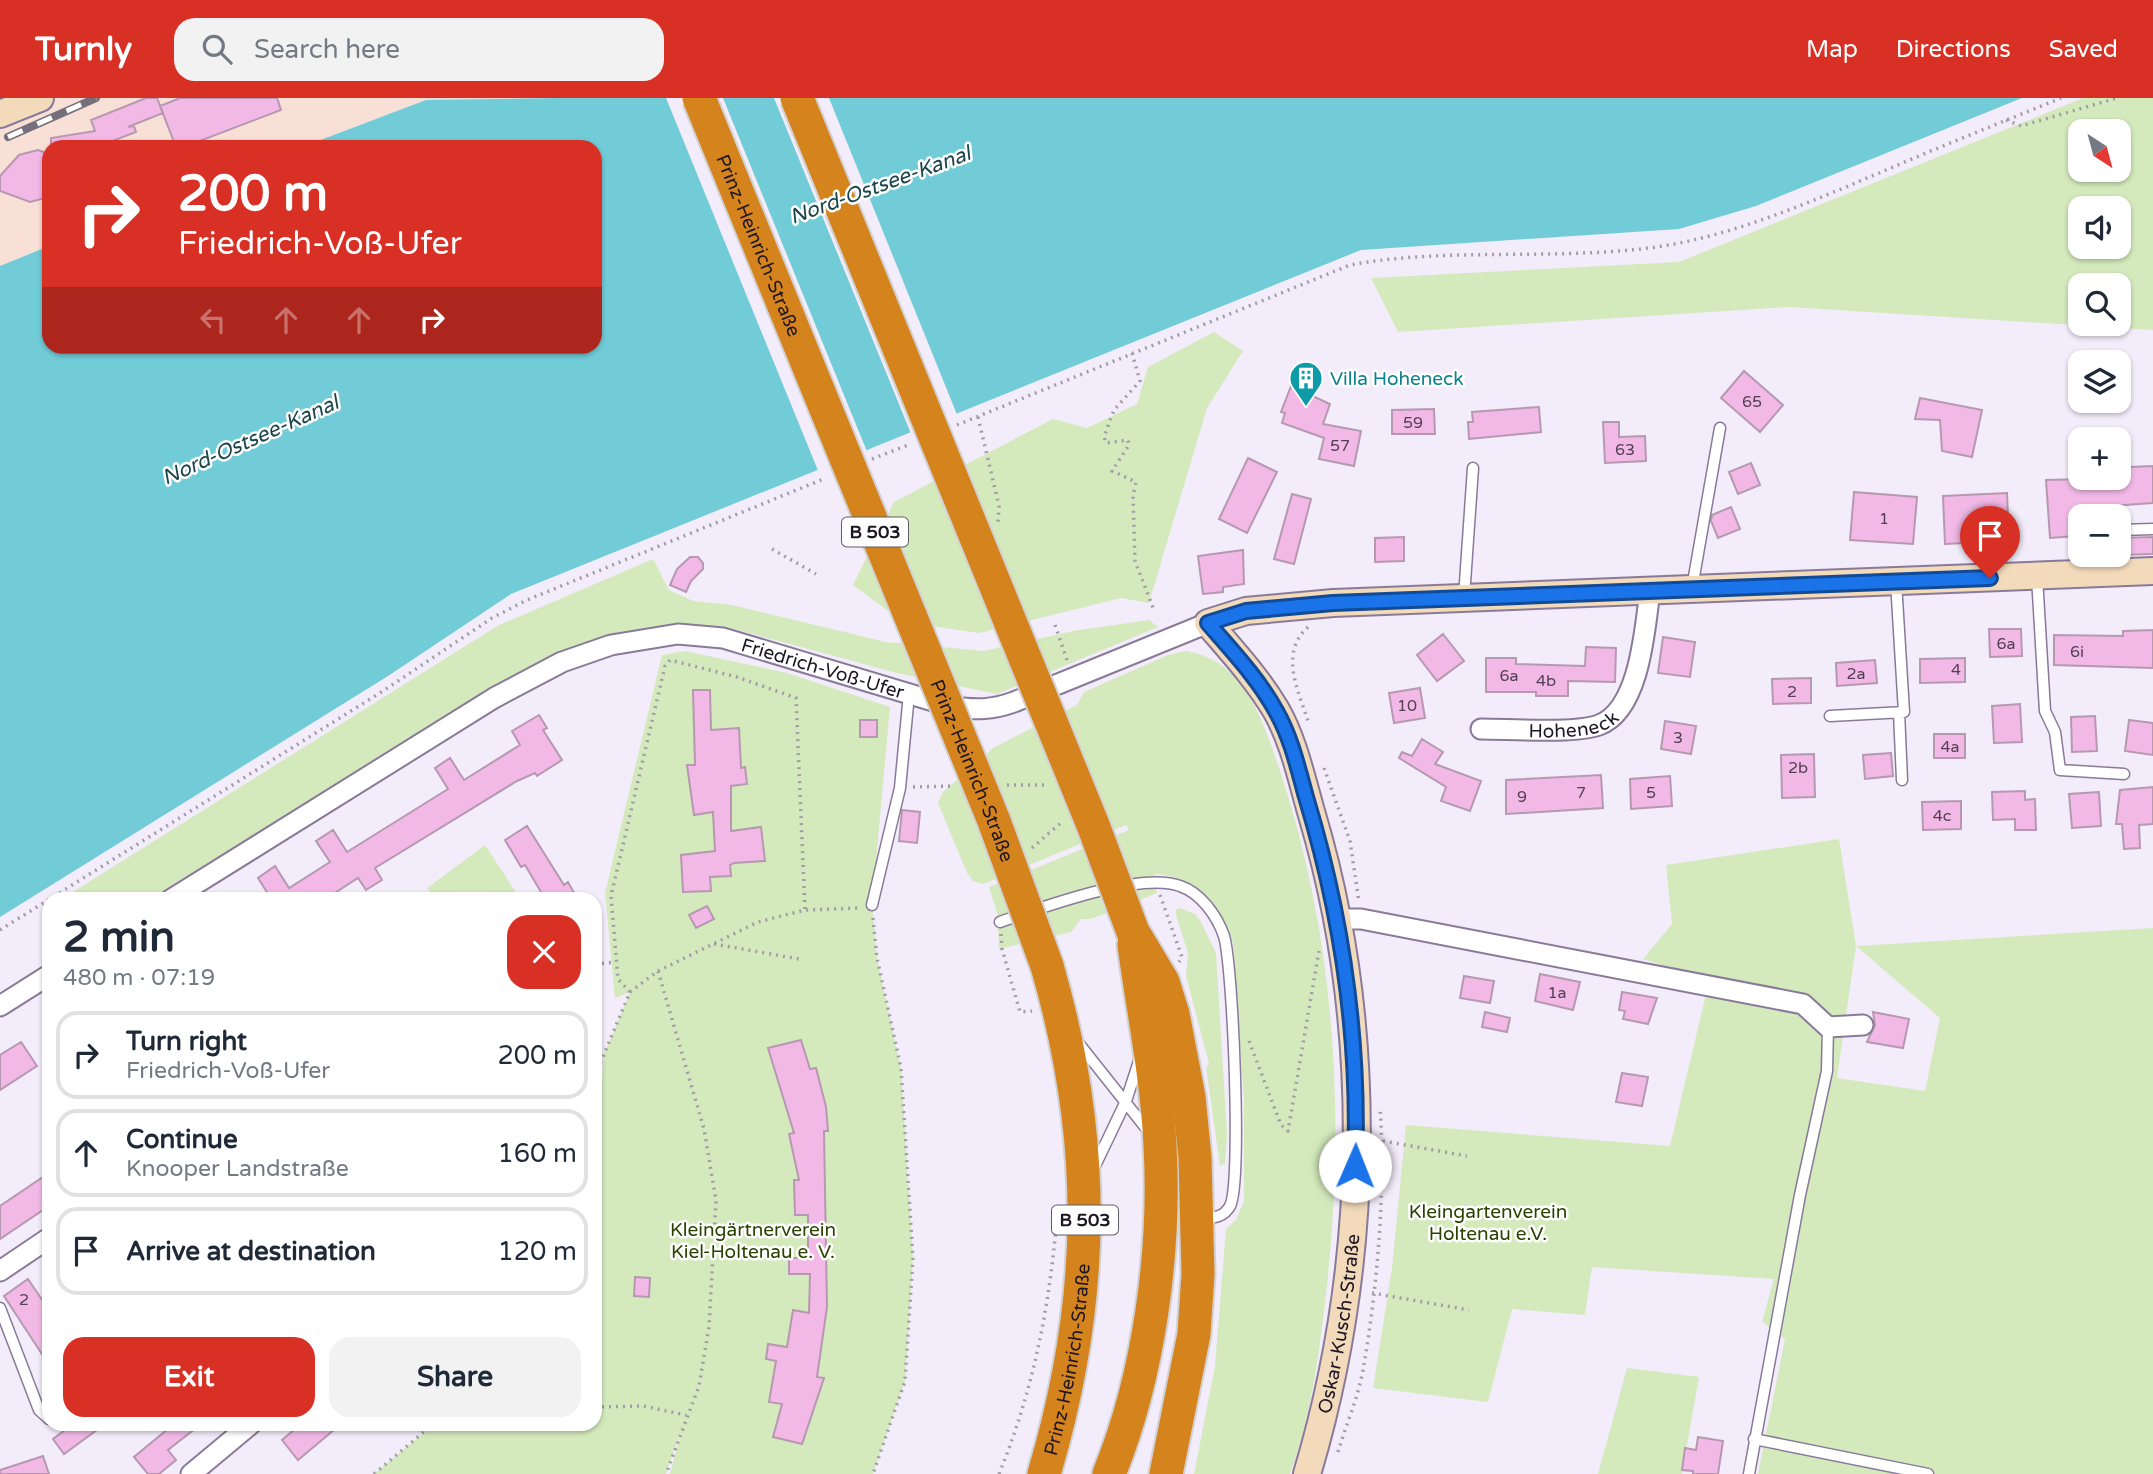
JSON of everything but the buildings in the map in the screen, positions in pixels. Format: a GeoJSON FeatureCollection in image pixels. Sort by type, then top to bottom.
{"type":"FeatureCollection","features":[{"type":"Feature","properties":{"kind":"highway","name":"Prinz-Heinrich-Straße"},"geometry":{"type":"LineString","coordinates":[[699,98],[994,821],[1047,966],[1051,1025],[1080,1107],[1085,1185],[1079,1308],[1060,1418],[1044,1474]]}},
{"type":"Feature","properties":{"kind":"highway"},"geometry":{"type":"LineString","coordinates":[[797,98],[1088,813],[1133,932],[1163,982],[1174,1014],[1190,1107],[1199,1218],[1194,1334],[1166,1474]]}},
{"type":"Feature","properties":{"kind":"highway"},"geometry":{"type":"LineString","coordinates":[[1109,1474],[1151,1322],[1159,1255],[1160,1146],[1133,932]]}},
{"type":"Feature","properties":{"kind":"street"},"geometry":{"type":"LineString","coordinates":[[0,114],[40,98]]}},
{"type":"Feature","properties":{"kind":"street","name":"Friedrich-Voß-Ufer"},"geometry":{"type":"LineString","coordinates":[[183,892],[494,698],[562,662],[611,645],[678,634],[723,638],[953,707],[996,709],[1203,625],[1246,611],[1333,603],[1464,597],[2037,577],[2091,570],[2153,571]]}},
{"type":"Feature","properties":{"kind":"street","name":"Hoheneck"},"geometry":{"type":"LineString","coordinates":[[1480,729],[1591,728],[1615,715],[1625,704],[1632,688],[1650,590]]}},
{"type":"Feature","properties":{"kind":"street","name":"Oskar-Kusch-Straße"},"geometry":{"type":"LineString","coordinates":[[1203,625],[1257,681],[1278,713],[1319,838],[1337,919],[1352,1026],[1356,1141],[1353,1238],[1337,1355],[1325,1414],[1307,1474]]}},
{"type":"Feature","properties":{"kind":"street"},"geometry":{"type":"LineString","coordinates":[[1337,919],[1361,919],[1803,1004],[1828,1027],[1863,1025]]}},
{"type":"Feature","properties":{"kind":"street"},"geometry":{"type":"LineString","coordinates":[[0,1006],[42,979]]}},
{"type":"Feature","properties":{"kind":"street"},"geometry":{"type":"LineString","coordinates":[[0,1271],[42,1243]]}},
{"type":"Feature","properties":{"kind":"street"},"geometry":{"type":"LineString","coordinates":[[191,1474],[243,1431]]}},
{"type":"Feature","properties":{"kind":"lane"},"geometry":{"type":"LineString","coordinates":[[1692,588],[1720,428]]}},
{"type":"Feature","properties":{"kind":"lane"},"geometry":{"type":"LineString","coordinates":[[1464,597],[1473,468]]}},
{"type":"Feature","properties":{"kind":"lane"},"geometry":{"type":"LineString","coordinates":[[2131,529],[2153,528]]}},
{"type":"Feature","properties":{"kind":"lane"},"geometry":{"type":"LineString","coordinates":[[2037,577],[2045,711],[2056,732],[2060,770],[2124,774]]}},
{"type":"Feature","properties":{"kind":"lane"},"geometry":{"type":"LineString","coordinates":[[1830,716],[1903,712],[1896,581]]}},
{"type":"Feature","properties":{"kind":"lane"},"geometry":{"type":"LineString","coordinates":[[872,905],[900,788],[909,694]]}},
{"type":"Feature","properties":{"kind":"lane"},"geometry":{"type":"LineString","coordinates":[[1899,712],[1902,780]]}},
{"type":"Feature","properties":{"kind":"lane"},"geometry":{"type":"LineString","coordinates":[[1000,922],[1078,895],[1156,883],[1180,886],[1196,894],[1219,925],[1225,940],[1232,1020],[1236,1117],[1234,1195],[1224,1213],[1216,1217],[1199,1218]]}},
{"type":"Feature","properties":{"kind":"lane"},"geometry":{"type":"LineString","coordinates":[[1051,1025],[1126,1101],[1160,1146]]}},
{"type":"Feature","properties":{"kind":"lane"},"geometry":{"type":"LineString","coordinates":[[1749,1474],[1827,1071],[1828,1027]]}},
{"type":"Feature","properties":{"kind":"lane"},"geometry":{"type":"LineString","coordinates":[[1085,1185],[1126,1101],[1147,1030]]}},
{"type":"Feature","properties":{"kind":"lane"},"geometry":{"type":"LineString","coordinates":[[0,1308],[42,1413]]}},
{"type":"Feature","properties":{"kind":"lane"},"geometry":{"type":"LineString","coordinates":[[1754,1439],[1928,1474]]}},
{"type":"Feature","properties":{"kind":"path"},"geometry":{"type":"LineString","coordinates":[[954,426],[1357,264],[1411,257],[1614,250],[1662,246],[1703,237],[1776,214],[2061,98]]}},
{"type":"Feature","properties":{"kind":"path"},"geometry":{"type":"LineString","coordinates":[[2006,120],[2021,127],[2117,98]]}},
{"type":"Feature","properties":{"kind":"path"},"geometry":{"type":"LineString","coordinates":[[1132,353],[1140,381],[1114,410],[1104,437],[1106,443],[1128,440],[1129,445],[1112,471],[1136,482],[1133,496],[1135,561],[1154,610]]}},
{"type":"Feature","properties":{"kind":"path"},"geometry":{"type":"LineString","coordinates":[[867,461],[916,441]]}},
{"type":"Feature","properties":{"kind":"path"},"geometry":{"type":"LineString","coordinates":[[61,892],[349,713],[422,662],[527,600],[830,476]]}},
{"type":"Feature","properties":{"kind":"path"},"geometry":{"type":"LineString","coordinates":[[772,549],[816,574]]}},
{"type":"Feature","properties":{"kind":"path"},"geometry":{"type":"LineString","coordinates":[[1055,625],[1073,676]]}},
{"type":"Feature","properties":{"kind":"path"},"geometry":{"type":"LineString","coordinates":[[631,992],[618,979],[611,896],[636,780],[666,666],[670,660],[737,677],[796,698],[805,910]]}},
{"type":"Feature","properties":{"kind":"path"},"geometry":{"type":"LineString","coordinates":[[1156,883],[1182,957]]}},
{"type":"Feature","properties":{"kind":"path"},"geometry":{"type":"LineString","coordinates":[[0,930],[42,904]]}},
{"type":"Feature","properties":{"kind":"path"},"geometry":{"type":"LineString","coordinates":[[602,1060],[631,992],[658,971],[758,922],[805,910],[872,905],[877,958],[901,1069],[913,1258],[905,1381],[873,1474]]}},
{"type":"Feature","properties":{"kind":"path"},"geometry":{"type":"LineString","coordinates":[[712,944],[799,959]]}},
{"type":"Feature","properties":{"kind":"path"},"geometry":{"type":"LineString","coordinates":[[1002,949],[1020,1012],[1034,1010]]}},
{"type":"Feature","properties":{"kind":"path"},"geometry":{"type":"LineString","coordinates":[[1232,1020],[1242,1023],[1281,1125],[1288,1131],[1319,949]]}},
{"type":"Feature","properties":{"kind":"path"},"geometry":{"type":"LineString","coordinates":[[602,963],[616,962]]}},
{"type":"Feature","properties":{"kind":"path"},"geometry":{"type":"LineString","coordinates":[[658,971],[704,1129],[716,1200],[709,1327],[699,1385],[666,1474]]}},
{"type":"Feature","properties":{"kind":"path"},"geometry":{"type":"LineString","coordinates":[[1030,998],[1034,1010],[1051,1025]]}},
{"type":"Feature","properties":{"kind":"path"},"geometry":{"type":"LineString","coordinates":[[1382,1142],[1467,1156]]}},
{"type":"Feature","properties":{"kind":"path"},"geometry":{"type":"LineString","coordinates":[[999,1474],[1017,1430],[1038,1352],[1049,1303],[1056,1221]]}},
{"type":"Feature","properties":{"kind":"path"},"geometry":{"type":"LineString","coordinates":[[1372,1293],[1469,1310]]}},
{"type":"Feature","properties":{"kind":"path"},"geometry":{"type":"LineString","coordinates":[[602,1407],[643,1406],[686,1415]]}},
{"type":"Feature","properties":{"kind":"path"},"geometry":{"type":"LineString","coordinates":[[374,1474],[425,1431]]}},
{"type":"Feature","properties":{"kind":"shaded area"},"geometry":{"type":"Polygon","coordinates":[[[0,98],[558,98],[426,100],[320,140],[42,140],[42,249],[0,266],[0,98]]]}},
{"type":"Feature","properties":{"kind":"green space"},"geometry":{"type":"Polygon","coordinates":[[[2083,98],[2153,98],[2153,330],[2131,329],[2131,273],[2068,273],[2068,325],[1789,307],[1398,332],[1371,278],[1679,262],[2083,98]]]}},
{"type":"Feature","properties":{"kind":"green space"},"geometry":{"type":"Polygon","coordinates":[[[1214,332],[1243,351],[1207,408],[1149,603],[1121,598],[979,633],[903,622],[853,585],[894,502],[1053,419],[1087,428],[1137,404],[1148,367],[1214,332]]]}},
{"type":"Feature","properties":{"kind":"green space"},"geometry":{"type":"Polygon","coordinates":[[[653,559],[669,590],[693,601],[732,605],[886,642],[984,651],[1073,631],[1149,620],[1158,627],[997,694],[897,673],[727,627],[675,624],[612,635],[561,652],[490,690],[160,892],[73,892],[499,625],[653,559]]]}},
{"type":"Feature","properties":{"kind":"green space","name":"Kleingärtnerverein Kiel-Holtenau e. V."},"geometry":{"type":"Polygon","coordinates":[[[685,651],[787,673],[890,707],[872,905],[877,958],[901,1068],[913,1258],[905,1381],[873,1474],[670,1474],[681,1431],[666,1474],[374,1474],[426,1431],[602,1431],[602,1078],[604,1054],[630,992],[615,998],[605,893],[662,655],[685,651]]]}},
{"type":"Feature","properties":{"kind":"green space"},"geometry":{"type":"Polygon","coordinates":[[[1186,651],[1207,657],[1224,667],[1250,697],[1259,715],[1281,774],[1300,838],[1325,969],[1335,1103],[1331,1237],[1312,1390],[1290,1474],[1194,1474],[1215,1366],[1226,1229],[1236,1220],[1244,1201],[1244,1100],[1233,942],[1221,917],[1194,887],[1170,876],[1155,874],[1157,893],[1091,919],[1081,919],[1071,932],[999,949],[997,913],[989,887],[1129,830],[1126,825],[983,884],[973,881],[967,873],[938,803],[942,793],[993,748],[1077,705],[1084,692],[1168,655],[1186,651]]]}},
{"type":"Feature","properties":{"kind":"green space","name":"Kleingartenverein Holtenau e.V."},"geometry":{"type":"Polygon","coordinates":[[[1839,839],[1856,946],[2153,928],[2153,1474],[1758,1474],[1785,1339],[1762,1322],[1774,1279],[1592,1267],[1585,1315],[1512,1309],[1488,1402],[1373,1388],[1392,1268],[1406,1125],[1670,1146],[1706,994],[1701,977],[1643,959],[1672,924],[1666,865],[1839,839]],[[1856,946],[1837,1078],[1925,1091],[1940,1018],[1856,946]]]}},
{"type":"Feature","properties":{"kind":"green space"},"geometry":{"type":"Polygon","coordinates":[[[485,845],[515,891],[430,892],[427,888],[485,845]]]}},
{"type":"Feature","properties":{"kind":"green space"},"geometry":{"type":"Polygon","coordinates":[[[1176,909],[1195,914],[1216,953],[1227,1134],[1225,1163],[1220,1166],[1206,1067],[1209,1064],[1186,976],[1188,953],[1176,915],[1176,909]]]}},
{"type":"Feature","properties":{"kind":"green space"},"geometry":{"type":"Polygon","coordinates":[[[1627,1368],[1699,1377],[1682,1474],[1598,1474],[1627,1368]]]}},
{"type":"Feature","properties":{"kind":"water","name":"Nord-Ostsee-Kanal"},"geometry":{"type":"Polygon","coordinates":[[[2022,98],[1756,206],[1679,229],[1361,250],[511,594],[388,676],[0,917],[0,266],[42,249],[42,354],[602,354],[602,140],[320,140],[426,100],[2022,98]]]}},
{"type":"Feature","properties":{"kind":"pier"},"geometry":{"type":"Polygon","coordinates":[[[666,98],[723,98],[868,454],[819,473],[666,98]]]}},
{"type":"Feature","properties":{"kind":"pier"},"geometry":{"type":"Polygon","coordinates":[[[774,98],[829,98],[958,417],[912,436],[774,98]]]}},
{"type":"Feature","properties":{"kind":"railway"},"geometry":{"type":"LineString","coordinates":[[8,137],[96,98]]}},
{"type":"Feature","properties":{"kind":"place","name":"Villa Hoheneck"},"geometry":{"type":"Point","coordinates":[1306,408]}},
{"type":"Feature","properties":{"kind":"route"},"geometry":{"type":"LineString","coordinates":[[1355,1166],[1352,1026],[1337,919],[1319,838],[1295,758],[1278,713],[1257,681],[1208,623],[1226,615],[1246,611],[1333,603],[1990,578]]}}]}
